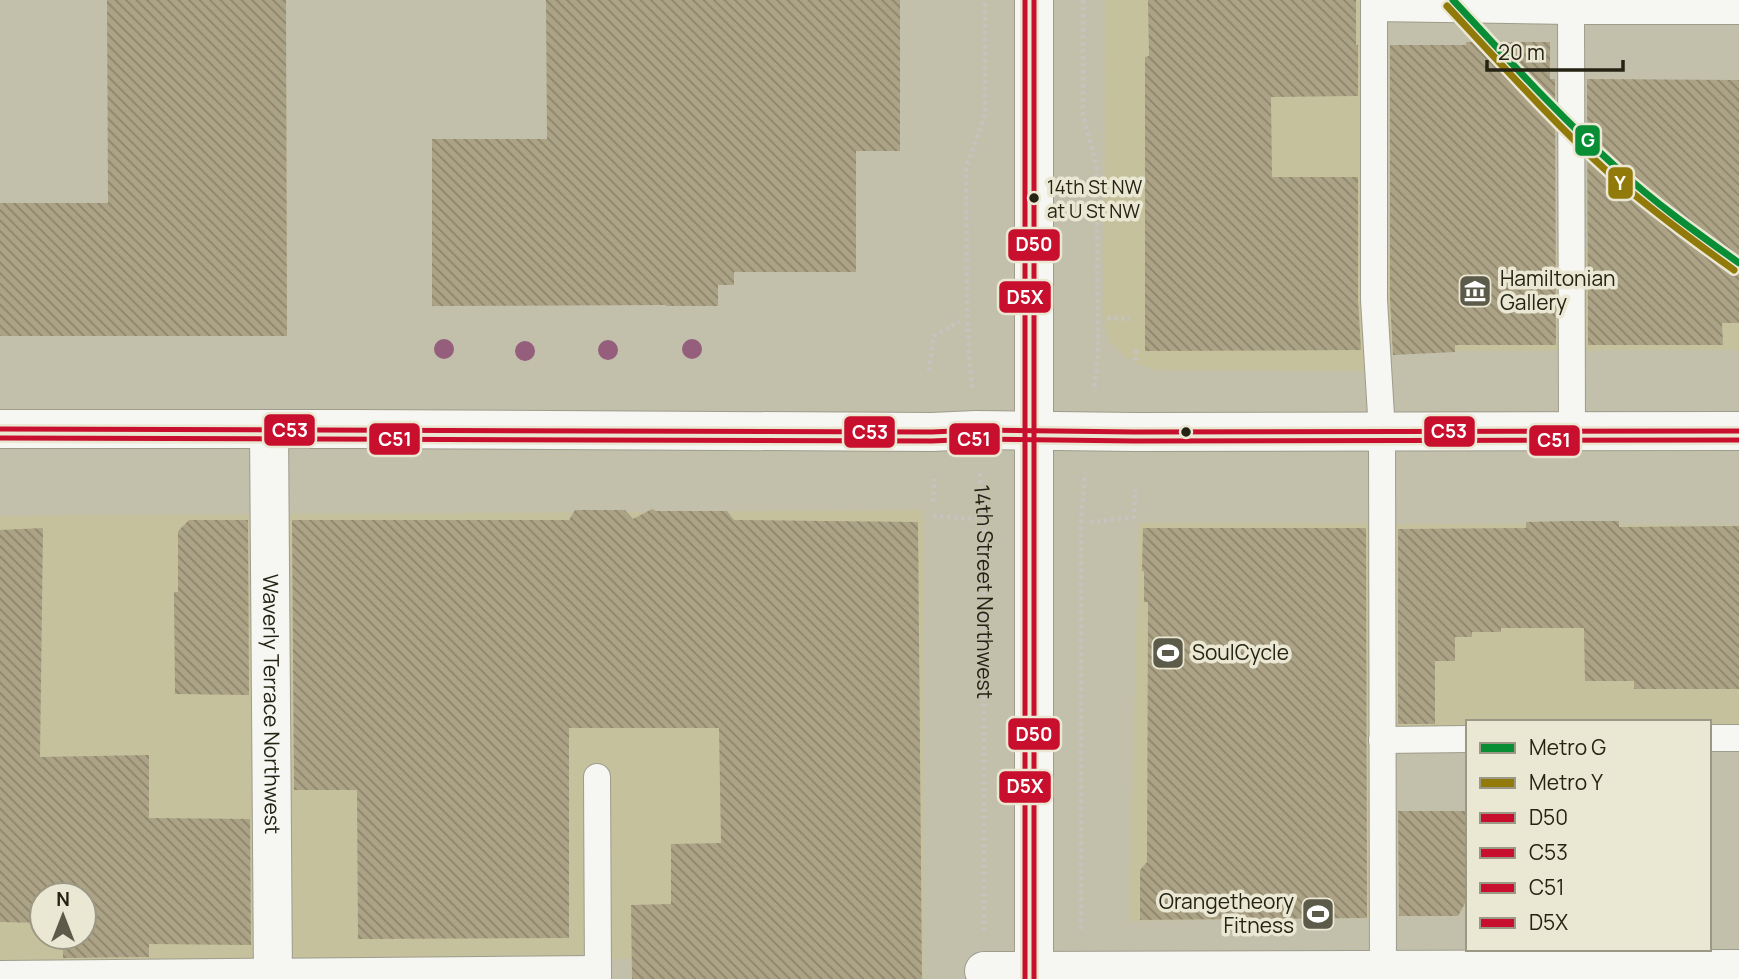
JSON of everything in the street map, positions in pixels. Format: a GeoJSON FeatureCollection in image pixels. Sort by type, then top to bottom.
{"type":"FeatureCollection","features":[{"type":"Feature","properties":{"kind":"main road"},"geometry":{"type":"LineString","coordinates":[[1034,0],[1034,975]]}},
{"type":"Feature","properties":{"kind":"main road"},"geometry":{"type":"LineString","coordinates":[[0,429],[1739,431]]}},
{"type":"Feature","properties":{"kind":"main road","name":"Waverly Terrace Northwest"},"geometry":{"type":"LineString","coordinates":[[269,429],[273,975]]}},
{"type":"Feature","properties":{"kind":"main road"},"geometry":{"type":"LineString","coordinates":[[984,971],[1034,975],[1081,971],[1383,974],[1739,969]]}},
{"type":"Feature","properties":{"kind":"lane"},"geometry":{"type":"LineString","coordinates":[[1383,974],[1382,432],[1374,300],[1374,4],[1571,11],[1739,11]]}},
{"type":"Feature","properties":{"kind":"lane"},"geometry":{"type":"LineString","coordinates":[[1571,11],[1572,432]]}},
{"type":"Feature","properties":{"kind":"lane"},"geometry":{"type":"LineString","coordinates":[[1711,738],[1739,738]]}},
{"type":"Feature","properties":{"kind":"lane"},"geometry":{"type":"LineString","coordinates":[[1382,740],[1466,739]]}},
{"type":"Feature","properties":{"kind":"lane"},"geometry":{"type":"LineString","coordinates":[[0,974],[598,974],[597,777]]}},
{"type":"Feature","properties":{"kind":"path","name":"14th Street Northwest"},"geometry":{"type":"LineString","coordinates":[[984,971],[984,519],[969,357],[967,168],[985,115],[985,0]]}},
{"type":"Feature","properties":{"kind":"path"},"geometry":{"type":"LineString","coordinates":[[1081,971],[1081,522],[1098,355],[1097,169],[1083,114],[1083,0]]}},
{"type":"Feature","properties":{"kind":"path"},"geometry":{"type":"LineString","coordinates":[[1107,318],[1129,318]]}},
{"type":"Feature","properties":{"kind":"path"},"geometry":{"type":"LineString","coordinates":[[929,371],[934,336],[960,321]]}},
{"type":"Feature","properties":{"kind":"path"},"geometry":{"type":"LineString","coordinates":[[1136,350],[1136,362]]}},
{"type":"Feature","properties":{"kind":"path"},"geometry":{"type":"LineString","coordinates":[[933,502],[934,479]]}},
{"type":"Feature","properties":{"kind":"path"},"geometry":{"type":"LineString","coordinates":[[1090,522],[1134,517],[1135,489]]}},
{"type":"Feature","properties":{"kind":"path"},"geometry":{"type":"LineString","coordinates":[[933,516],[976,519]]}},
{"type":"Feature","properties":{"kind":"shaded area"},"geometry":{"type":"Polygon","coordinates":[[[1105,0],[1370,0],[1371,254],[1739,244],[1739,350],[1371,351],[1370,371],[1158,370],[1140,365],[1112,344],[1104,315],[1105,0]]]}},
{"type":"Feature","properties":{"kind":"shaded area"},"geometry":{"type":"Polygon","coordinates":[[[924,510],[923,979],[659,979],[658,958],[0,971],[0,516],[924,510]]]}},
{"type":"Feature","properties":{"kind":"shaded area"},"geometry":{"type":"Polygon","coordinates":[[[1139,523],[1739,525],[1739,730],[1711,731],[1711,720],[1466,720],[1466,734],[1377,735],[1378,918],[1129,921],[1139,523]]]}},
{"type":"Feature","properties":{"kind":"building"},"geometry":{"type":"Polygon","coordinates":[[[107,0],[286,0],[287,336],[0,336],[0,203],[108,203],[107,0]]]}},
{"type":"Feature","properties":{"kind":"building"},"geometry":{"type":"Polygon","coordinates":[[[546,0],[900,0],[900,151],[856,151],[856,272],[734,272],[734,285],[718,285],[718,306],[432,306],[432,139],[547,139],[546,0]]]}},
{"type":"Feature","properties":{"kind":"building"},"geometry":{"type":"Polygon","coordinates":[[[1148,0],[1356,0],[1358,96],[1271,97],[1272,177],[1358,177],[1358,300],[1361,350],[1145,351],[1145,57],[1149,56],[1148,0]]]}},
{"type":"Feature","properties":{"kind":"building"},"geometry":{"type":"Polygon","coordinates":[[[1466,42],[1550,42],[1550,79],[1555,79],[1556,345],[1455,345],[1455,352],[1393,355],[1390,300],[1390,45],[1466,45],[1466,42]]]}},
{"type":"Feature","properties":{"kind":"building"},"geometry":{"type":"Polygon","coordinates":[[[1587,79],[1739,80],[1739,323],[1722,323],[1723,345],[1588,345],[1587,79]]]}},
{"type":"Feature","properties":{"kind":"building"},"geometry":{"type":"Polygon","coordinates":[[[652,509],[727,511],[734,520],[918,522],[922,979],[632,979],[631,905],[671,904],[671,844],[721,843],[719,728],[569,728],[569,938],[358,939],[357,790],[294,790],[292,520],[569,520],[575,510],[625,510],[633,519],[652,509]]]}},
{"type":"Feature","properties":{"kind":"building"},"geometry":{"type":"Polygon","coordinates":[[[189,520],[248,520],[249,695],[175,694],[174,592],[178,592],[178,531],[189,520]]]}},
{"type":"Feature","properties":{"kind":"building"},"geometry":{"type":"Polygon","coordinates":[[[1619,521],[1619,527],[1739,526],[1739,689],[1634,689],[1634,681],[1585,681],[1584,628],[1501,628],[1501,632],[1472,632],[1472,637],[1455,637],[1455,661],[1435,661],[1435,724],[1398,724],[1398,529],[1526,528],[1526,522],[1619,521]]]}},
{"type":"Feature","properties":{"kind":"building"},"geometry":{"type":"Polygon","coordinates":[[[43,528],[40,757],[149,755],[149,818],[250,819],[251,945],[149,944],[149,957],[63,958],[63,951],[98,951],[98,881],[28,881],[28,923],[0,922],[0,530],[43,528]]]}},
{"type":"Feature","properties":{"kind":"building"},"geometry":{"type":"Polygon","coordinates":[[[1143,528],[1366,528],[1367,918],[1140,920],[1140,870],[1147,862],[1148,602],[1144,602],[1143,528]]]}},
{"type":"Feature","properties":{"kind":"building"},"geometry":{"type":"Polygon","coordinates":[[[1398,811],[1466,811],[1466,902],[1458,916],[1399,916],[1398,811]]]}},
{"type":"Feature","properties":{"kind":"metro line","name":"G"},"geometry":{"type":"LineString","coordinates":[[1453,0],[1595,148],[1661,206],[1739,263]]}},
{"type":"Feature","properties":{"kind":"metro line","name":"Y"},"geometry":{"type":"LineString","coordinates":[[1447,6],[1589,155],[1671,224],[1734,270]]}},
{"type":"Feature","properties":{"kind":"transit line","name":"D5X"},"geometry":{"type":"LineString","coordinates":[[1025,0],[1025,979]]}},
{"type":"Feature","properties":{"kind":"transit line","name":"D50"},"geometry":{"type":"LineString","coordinates":[[1034,0],[1034,979]]}},
{"type":"Feature","properties":{"kind":"transit line","name":"C53"},"geometry":{"type":"LineString","coordinates":[[0,429],[1739,431]]}},
{"type":"Feature","properties":{"kind":"transit line","name":"C51"},"geometry":{"type":"LineString","coordinates":[[0,438],[1739,440]]}},
{"type":"Feature","properties":{"kind":"place","name":"14th St NW at U St NW"},"geometry":{"type":"Point","coordinates":[1034,198]}},
{"type":"Feature","properties":{"kind":"place","name":"Hamiltonian Gallery"},"geometry":{"type":"Point","coordinates":[1475,291]}},
{"type":"Feature","properties":{"kind":"place","name":"SoulCycle"},"geometry":{"type":"Point","coordinates":[1168,653]}},
{"type":"Feature","properties":{"kind":"place","name":"Orangetheory Fitness"},"geometry":{"type":"Point","coordinates":[1318,914]}}]}
